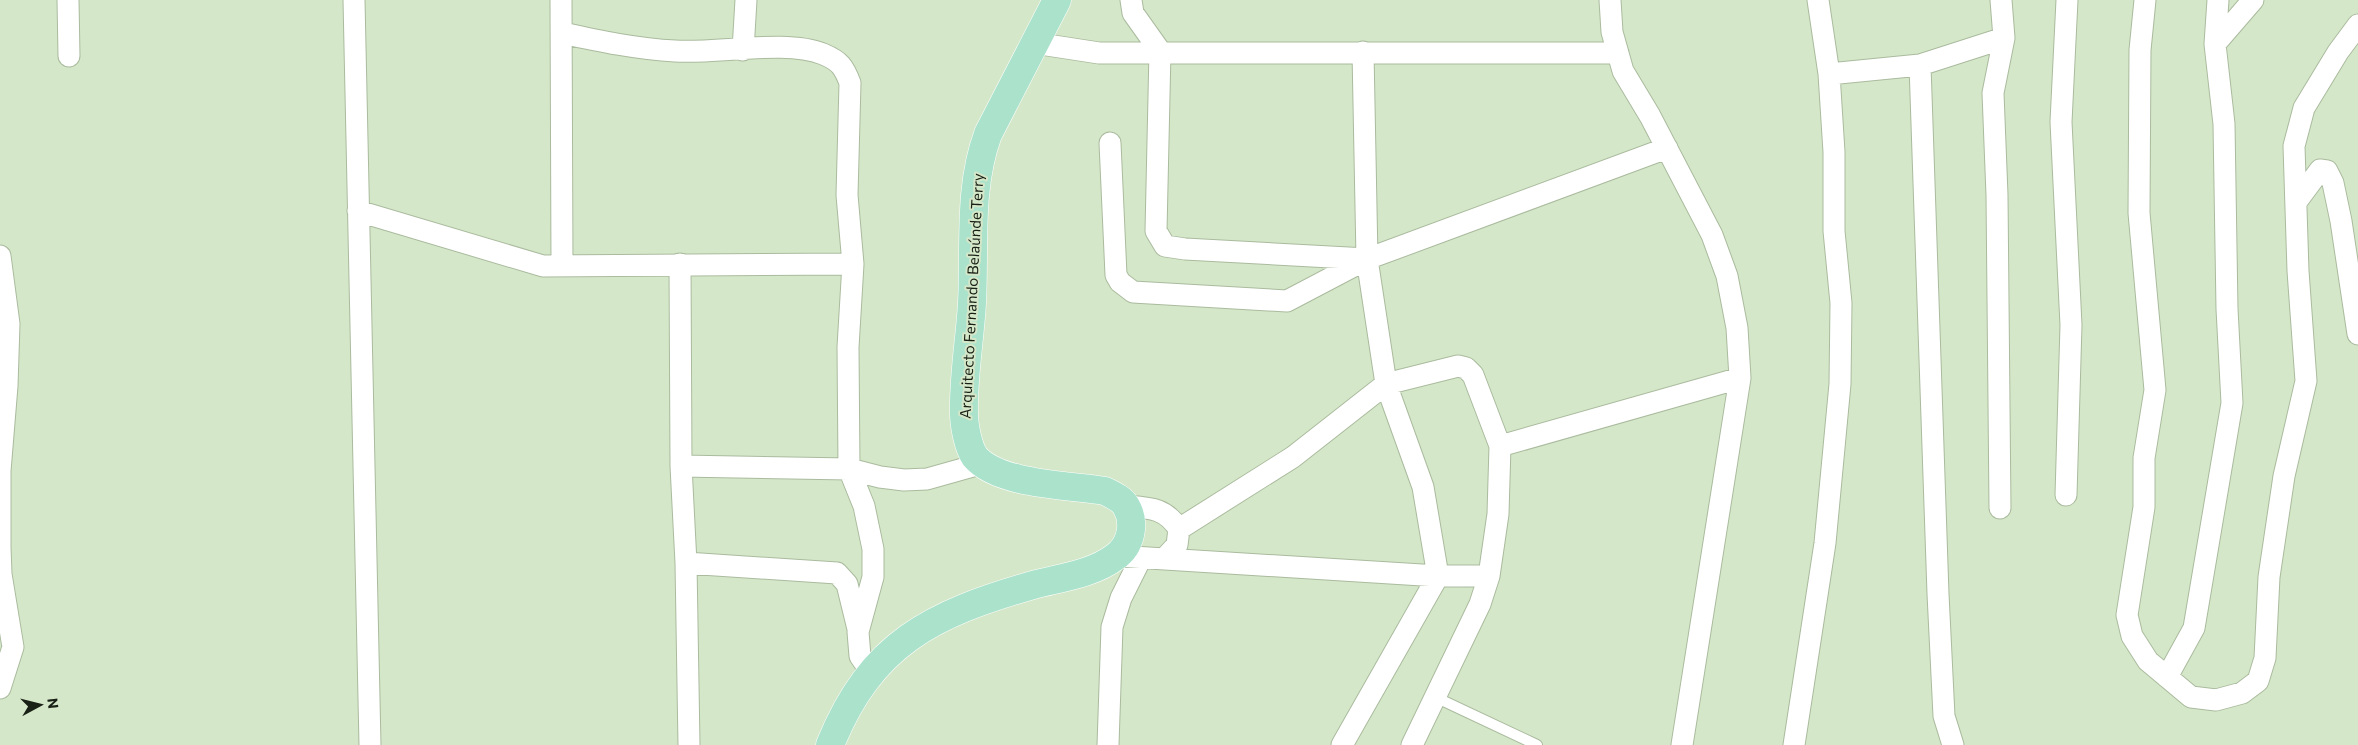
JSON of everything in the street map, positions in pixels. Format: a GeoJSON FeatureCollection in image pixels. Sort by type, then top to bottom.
{"type":"FeatureCollection","features":[{"type":"Feature","properties":{"kind":"main road","name":"Arquitecto Fernando Belaúnde Terry"},"geometry":{"type":"LineString","coordinates":[[1057,0],[988,134],[976,176],[972,302],[964,414],[967,435],[975,456],[984,464],[1003,475],[1017,479],[1105,491],[1118,497],[1129,515]]}},
{"type":"Feature","properties":{"kind":"main road"},"geometry":{"type":"LineString","coordinates":[[830,745],[841,717],[860,685],[882,659],[905,639],[931,623],[1013,591],[1129,557],[1129,515]]}},
{"type":"Feature","properties":{"kind":"street"},"geometry":{"type":"LineString","coordinates":[[68,0],[69,56]]}},
{"type":"Feature","properties":{"kind":"street"},"geometry":{"type":"LineString","coordinates":[[354,0],[370,745]]}},
{"type":"Feature","properties":{"kind":"street"},"geometry":{"type":"LineString","coordinates":[[561,0],[562,266]]}},
{"type":"Feature","properties":{"kind":"street"},"geometry":{"type":"LineString","coordinates":[[743,50],[746,0]]}},
{"type":"Feature","properties":{"kind":"street"},"geometry":{"type":"LineString","coordinates":[[1131,0],[1133,13],[1160,52],[1156,231],[1165,246],[1186,249],[1367,258]]}},
{"type":"Feature","properties":{"kind":"street"},"geometry":{"type":"LineString","coordinates":[[1610,0],[1612,32],[1623,71],[1667,148],[1712,235],[1727,276],[1737,328],[1740,378],[1682,745]]}},
{"type":"Feature","properties":{"kind":"street"},"geometry":{"type":"LineString","coordinates":[[1794,745],[1825,543],[1840,384],[1841,303],[1834,231],[1834,152],[1829,74],[1818,0]]}},
{"type":"Feature","properties":{"kind":"street"},"geometry":{"type":"LineString","coordinates":[[2000,508],[1997,195],[1993,93],[2004,38],[2001,0]]}},
{"type":"Feature","properties":{"kind":"street"},"geometry":{"type":"LineString","coordinates":[[2066,496],[2071,326],[2061,122],[2067,0]]}},
{"type":"Feature","properties":{"kind":"street"},"geometry":{"type":"LineString","coordinates":[[2145,0],[2140,50],[2139,213],[2155,390],[2144,458],[2144,508],[2127,615],[2132,636],[2148,661],[2191,697],[2216,700],[2242,693],[2258,681],[2264,658],[2269,577],[2284,476],[2306,381],[2298,270],[2294,146],[2304,108],[2338,52],[2358,25]]}},
{"type":"Feature","properties":{"kind":"street"},"geometry":{"type":"LineString","coordinates":[[2167,677],[2194,628],[2232,403],[2226,280],[2224,124],[2215,44],[2218,0]]}},
{"type":"Feature","properties":{"kind":"street"},"geometry":{"type":"LineString","coordinates":[[2215,44],[2253,0]]}},
{"type":"Feature","properties":{"kind":"street"},"geometry":{"type":"LineString","coordinates":[[562,33],[616,45],[676,52],[791,48],[822,54],[843,66],[850,83],[847,195],[853,264],[848,347],[850,469],[866,513],[873,550],[873,577],[858,632]]}},
{"type":"Feature","properties":{"kind":"street"},"geometry":{"type":"LineString","coordinates":[[1829,74],[1920,65],[2004,38]]}},
{"type":"Feature","properties":{"kind":"street"},"geometry":{"type":"LineString","coordinates":[[1034,43],[1099,53],[1618,53]]}},
{"type":"Feature","properties":{"kind":"street"},"geometry":{"type":"LineString","coordinates":[[1342,745],[1438,576],[1423,487],[1386,384],[1367,258],[1363,52]]}},
{"type":"Feature","properties":{"kind":"street"},"geometry":{"type":"LineString","coordinates":[[1920,65],[1938,594],[1944,716],[1953,745]]}},
{"type":"Feature","properties":{"kind":"street"},"geometry":{"type":"LineString","coordinates":[[1110,143],[1116,275],[1120,282],[1133,292],[1287,301],[1367,258],[1667,148]]}},
{"type":"Feature","properties":{"kind":"street"},"geometry":{"type":"LineString","coordinates":[[2297,202],[2320,170],[2327,171],[2333,183],[2358,334]]}},
{"type":"Feature","properties":{"kind":"street"},"geometry":{"type":"LineString","coordinates":[[358,211],[544,266],[853,264]]}},
{"type":"Feature","properties":{"kind":"street"},"geometry":{"type":"LineString","coordinates":[[0,256],[9,324],[7,386],[0,471],[0,547],[1,574],[13,647],[0,688]]}},
{"type":"Feature","properties":{"kind":"street"},"geometry":{"type":"LineString","coordinates":[[680,264],[680,466],[686,563],[689,745]]}},
{"type":"Feature","properties":{"kind":"street"},"geometry":{"type":"LineString","coordinates":[[1179,529],[1293,457],[1386,384],[1458,366],[1466,368],[1473,375],[1500,446],[1498,514],[1489,576],[1480,604],[1412,745]]}},
{"type":"Feature","properties":{"kind":"street"},"geometry":{"type":"LineString","coordinates":[[1500,446],[1740,378]]}},
{"type":"Feature","properties":{"kind":"street"},"geometry":{"type":"LineString","coordinates":[[680,466],[850,469],[880,477],[904,480],[927,479],[984,464]]}},
{"type":"Feature","properties":{"kind":"street"},"geometry":{"type":"LineString","coordinates":[[1129,515],[1153,508],[1171,517],[1179,529],[1177,545],[1164,558]]}},
{"type":"Feature","properties":{"kind":"street"},"geometry":{"type":"LineString","coordinates":[[1108,745],[1112,627],[1121,598],[1129,557],[1438,576],[1489,576]]}},
{"type":"Feature","properties":{"kind":"street"},"geometry":{"type":"LineString","coordinates":[[686,563],[837,573],[847,584],[858,632],[860,656],[871,672]]}},
{"type":"Feature","properties":{"kind":"lane"},"geometry":{"type":"LineString","coordinates":[[1435,697],[1537,745]]}}]}
